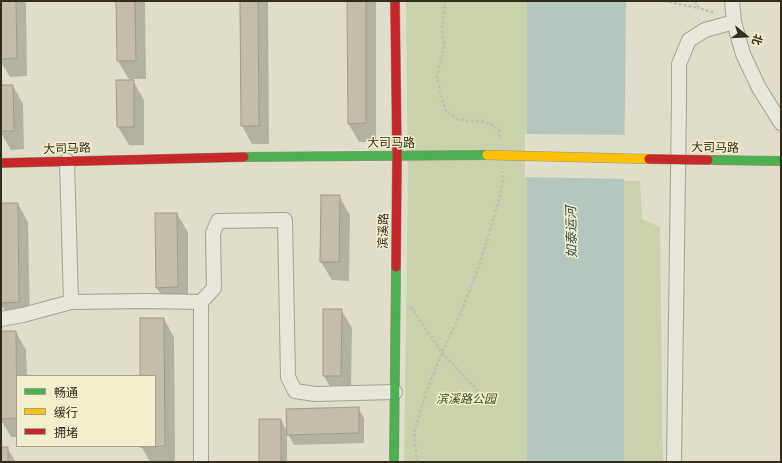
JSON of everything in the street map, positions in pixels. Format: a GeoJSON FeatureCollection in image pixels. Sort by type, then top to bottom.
{"type":"FeatureCollection","features":[{"type":"Feature","properties":{"kind":"street","name":"滨溪路"},"geometry":{"type":"LineString","coordinates":[[394,462],[397,155],[395,1]]}},
{"type":"Feature","properties":{"kind":"street"},"geometry":{"type":"LineString","coordinates":[[674,462],[679,64],[689,40],[733,13],[743,54],[759,88],[781,123]]}},
{"type":"Feature","properties":{"kind":"street","name":"大司马路"},"geometry":{"type":"LineString","coordinates":[[1,163],[201,157],[397,155],[487,155],[781,161]]}},
{"type":"Feature","properties":{"kind":"street"},"geometry":{"type":"LineString","coordinates":[[67,161],[71,302]]}},
{"type":"Feature","properties":{"kind":"street"},"geometry":{"type":"LineString","coordinates":[[201,462],[201,302],[214,288],[213,233],[218,221],[285,220],[288,377],[295,391],[315,394],[395,392]]}},
{"type":"Feature","properties":{"kind":"street"},"geometry":{"type":"LineString","coordinates":[[1,319],[23,315],[71,302],[201,302]]}},
{"type":"Feature","properties":{"kind":"path"},"geometry":{"type":"LineString","coordinates":[[445,1],[442,29],[444,46],[437,76],[440,93],[446,111],[457,119],[481,121],[492,125],[499,130],[500,144]]}},
{"type":"Feature","properties":{"kind":"path"},"geometry":{"type":"LineString","coordinates":[[664,1],[700,8],[713,13],[733,13]]}},
{"type":"Feature","properties":{"kind":"path"},"geometry":{"type":"LineString","coordinates":[[695,1],[700,8]]}},
{"type":"Feature","properties":{"kind":"path"},"geometry":{"type":"LineString","coordinates":[[417,462],[414,433],[426,392],[442,352],[465,303],[478,266],[498,204],[503,180],[502,166]]}},
{"type":"Feature","properties":{"kind":"path"},"geometry":{"type":"LineString","coordinates":[[408,302],[442,352],[484,397]]}},
{"type":"Feature","properties":{"kind":"green space","name":"滨溪路公园"},"geometry":{"type":"Polygon","coordinates":[[[406,1],[527,1],[527,462],[404,462],[408,181],[406,1]]]}},
{"type":"Feature","properties":{"kind":"green space"},"geometry":{"type":"Polygon","coordinates":[[[624,181],[640,181],[642,219],[660,227],[663,462],[624,462],[624,181]]]}},
{"type":"Feature","properties":{"kind":"water","name":"如泰运河"},"geometry":{"type":"Polygon","coordinates":[[[527,1],[626,1],[624,181],[624,462],[527,462],[527,1]]]}},
{"type":"Feature","properties":{"kind":"pier"},"geometry":{"type":"Polygon","coordinates":[[[525,134],[627,135],[626,179],[525,177],[525,134]]]}},
{"type":"Feature","properties":{"kind":"building"},"geometry":{"type":"Polygon","coordinates":[[[1,1],[16,1],[17,58],[1,59],[1,1]]]}},
{"type":"Feature","properties":{"kind":"building"},"geometry":{"type":"Polygon","coordinates":[[[116,1],[135,1],[136,61],[117,61],[116,1]]]}},
{"type":"Feature","properties":{"kind":"building"},"geometry":{"type":"Polygon","coordinates":[[[240,1],[258,1],[259,126],[241,126],[240,1]]]}},
{"type":"Feature","properties":{"kind":"building"},"geometry":{"type":"Polygon","coordinates":[[[347,1],[366,1],[366,123],[348,124],[347,1]]]}},
{"type":"Feature","properties":{"kind":"building"},"geometry":{"type":"Polygon","coordinates":[[[116,80],[134,80],[134,127],[117,127],[116,80]]]}},
{"type":"Feature","properties":{"kind":"building"},"geometry":{"type":"Polygon","coordinates":[[[1,85],[13,85],[14,131],[1,131],[1,85]]]}},
{"type":"Feature","properties":{"kind":"building"},"geometry":{"type":"Polygon","coordinates":[[[321,195],[340,195],[339,262],[320,262],[321,195]]]}},
{"type":"Feature","properties":{"kind":"building"},"geometry":{"type":"Polygon","coordinates":[[[1,203],[18,203],[19,302],[1,303],[1,203]]]}},
{"type":"Feature","properties":{"kind":"building"},"geometry":{"type":"Polygon","coordinates":[[[155,213],[177,213],[178,287],[156,288],[155,213]]]}},
{"type":"Feature","properties":{"kind":"building"},"geometry":{"type":"Polygon","coordinates":[[[323,309],[342,309],[341,376],[323,376],[323,309]]]}},
{"type":"Feature","properties":{"kind":"building"},"geometry":{"type":"Polygon","coordinates":[[[140,318],[164,318],[165,446],[156,446],[156,375],[140,375],[140,318]]]}},
{"type":"Feature","properties":{"kind":"building"},"geometry":{"type":"Polygon","coordinates":[[[1,331],[16,331],[16,418],[1,419],[1,331]]]}},
{"type":"Feature","properties":{"kind":"building"},"geometry":{"type":"Polygon","coordinates":[[[359,407],[359,433],[287,435],[286,409],[359,407]]]}},
{"type":"Feature","properties":{"kind":"building"},"geometry":{"type":"Polygon","coordinates":[[[259,419],[281,419],[281,462],[259,462],[259,419]]]}},
{"type":"Feature","properties":{"kind":"building"},"geometry":{"type":"Polygon","coordinates":[[[1,447],[8,447],[8,462],[1,462],[1,447]]]}},
{"type":"Feature","properties":{"kind":"traffic: fast"},"geometry":{"type":"LineString","coordinates":[[244,157],[487,155]]}},
{"type":"Feature","properties":{"kind":"traffic: fast"},"geometry":{"type":"LineString","coordinates":[[708,160],[781,161]]}},
{"type":"Feature","properties":{"kind":"traffic: fast"},"geometry":{"type":"LineString","coordinates":[[394,462],[396,267]]}},
{"type":"Feature","properties":{"kind":"traffic: jam"},"geometry":{"type":"LineString","coordinates":[[395,1],[397,155],[396,267]]}},
{"type":"Feature","properties":{"kind":"traffic: jam"},"geometry":{"type":"LineString","coordinates":[[1,163],[244,157]]}},
{"type":"Feature","properties":{"kind":"traffic: jam"},"geometry":{"type":"LineString","coordinates":[[649,159],[708,160]]}},
{"type":"Feature","properties":{"kind":"traffic: slow"},"geometry":{"type":"LineString","coordinates":[[487,155],[649,159]]}}]}
